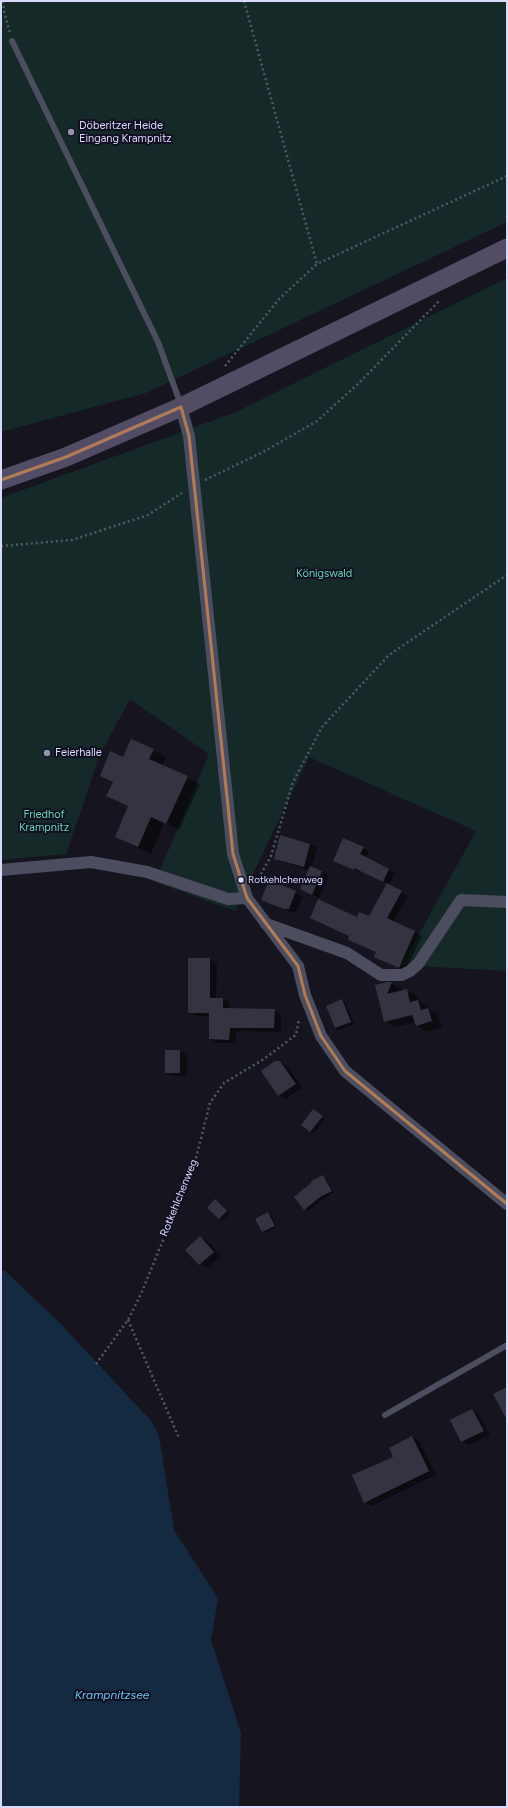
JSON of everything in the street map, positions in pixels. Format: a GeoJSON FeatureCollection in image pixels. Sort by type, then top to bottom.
{"type":"FeatureCollection","features":[{"type":"Feature","properties":{"kind":"main road"},"geometry":{"type":"LineString","coordinates":[[1,480],[66,457],[181,407],[507,248]]}},
{"type":"Feature","properties":{"kind":"street"},"geometry":{"type":"LineString","coordinates":[[181,407],[189,436],[233,854],[247,898],[298,966],[305,995],[320,1036],[345,1071],[507,1204]]}},
{"type":"Feature","properties":{"kind":"street"},"geometry":{"type":"LineString","coordinates":[[1,870],[91,862],[147,872],[228,900],[247,898]]}},
{"type":"Feature","properties":{"kind":"street"},"geometry":{"type":"LineString","coordinates":[[265,923],[347,953],[381,975],[402,975],[410,971],[418,964],[461,900],[507,902]]}},
{"type":"Feature","properties":{"kind":"lane"},"geometry":{"type":"LineString","coordinates":[[12,41],[158,342],[181,407]]}},
{"type":"Feature","properties":{"kind":"lane"},"geometry":{"type":"LineString","coordinates":[[385,1414],[507,1345]]}},
{"type":"Feature","properties":{"kind":"path"},"geometry":{"type":"LineString","coordinates":[[3,1],[4,11],[12,41]]}},
{"type":"Feature","properties":{"kind":"path"},"geometry":{"type":"LineString","coordinates":[[244,1],[317,264]]}},
{"type":"Feature","properties":{"kind":"path"},"geometry":{"type":"LineString","coordinates":[[211,392],[221,372],[236,350],[279,299],[317,264],[507,176]]}},
{"type":"Feature","properties":{"kind":"path"},"geometry":{"type":"LineString","coordinates":[[1,546],[72,540],[148,515],[194,486],[263,452],[317,421],[359,383],[441,300]]}},
{"type":"Feature","properties":{"kind":"path"},"geometry":{"type":"LineString","coordinates":[[247,898],[271,856],[293,782],[322,727],[389,655],[507,575]]}},
{"type":"Feature","properties":{"kind":"path","name":"Rotkehlchenweg"},"geometry":{"type":"LineString","coordinates":[[96,1364],[128,1320],[141,1294],[195,1162],[210,1103],[224,1082],[264,1059],[296,1035],[305,995]]}},
{"type":"Feature","properties":{"kind":"path"},"geometry":{"type":"LineString","coordinates":[[128,1320],[179,1438]]}},
{"type":"Feature","properties":{"kind":"green space"},"geometry":{"type":"Polygon","coordinates":[[[1,1],[507,1],[507,222],[146,393],[1,432],[1,1]]]}},
{"type":"Feature","properties":{"kind":"green space","name":"Königswald"},"geometry":{"type":"Polygon","coordinates":[[[507,278],[507,971],[402,965],[476,831],[309,757],[235,911],[155,882],[209,754],[130,699],[100,754],[66,854],[1,860],[1,498],[236,412],[507,278]]]}},
{"type":"Feature","properties":{"kind":"water","name":"Krampnitzsee"},"geometry":{"type":"Polygon","coordinates":[[[1,1271],[5,1271],[59,1322],[152,1422],[159,1436],[174,1530],[218,1598],[211,1640],[241,1733],[239,1807],[1,1807],[1,1271]]]}},
{"type":"Feature","properties":{"kind":"building"},"geometry":{"type":"Polygon","coordinates":[[[131,739],[154,749],[149,759],[188,776],[166,824],[151,817],[138,847],[115,837],[128,806],[106,796],[113,782],[100,776],[110,751],[123,757],[131,739]]]}},
{"type":"Feature","properties":{"kind":"building"},"geometry":{"type":"Polygon","coordinates":[[[280,835],[310,844],[304,867],[274,859],[280,835]]]}},
{"type":"Feature","properties":{"kind":"building"},"geometry":{"type":"Polygon","coordinates":[[[343,838],[364,847],[360,854],[389,869],[383,882],[354,868],[354,870],[333,861],[343,838]]]}},
{"type":"Feature","properties":{"kind":"building"},"geometry":{"type":"Polygon","coordinates":[[[310,866],[322,871],[312,895],[300,889],[310,866]]]}},
{"type":"Feature","properties":{"kind":"building"},"geometry":{"type":"Polygon","coordinates":[[[269,880],[296,891],[289,909],[284,909],[261,900],[269,880]]]}},
{"type":"Feature","properties":{"kind":"building"},"geometry":{"type":"Polygon","coordinates":[[[387,883],[402,891],[387,918],[415,931],[399,968],[374,957],[376,952],[348,940],[349,936],[310,918],[318,899],[357,917],[359,912],[369,916],[387,883]]]}},
{"type":"Feature","properties":{"kind":"building"},"geometry":{"type":"Polygon","coordinates":[[[188,958],[210,958],[210,998],[223,998],[223,1008],[275,1009],[274,1028],[230,1028],[229,1040],[209,1039],[209,1013],[188,1013],[188,958]]]}},
{"type":"Feature","properties":{"kind":"building"},"geometry":{"type":"Polygon","coordinates":[[[392,982],[387,994],[407,989],[410,1002],[418,1000],[421,1010],[428,1008],[432,1021],[416,1026],[412,1015],[384,1022],[375,985],[392,982]]]}},
{"type":"Feature","properties":{"kind":"building"},"geometry":{"type":"Polygon","coordinates":[[[342,999],[351,1022],[335,1028],[326,1006],[342,999]]]}},
{"type":"Feature","properties":{"kind":"building"},"geometry":{"type":"Polygon","coordinates":[[[165,1050],[180,1050],[180,1073],[165,1073],[165,1050]]]}},
{"type":"Feature","properties":{"kind":"building"},"geometry":{"type":"Polygon","coordinates":[[[275,1061],[280,1061],[296,1084],[278,1096],[261,1071],[275,1061]]]}},
{"type":"Feature","properties":{"kind":"building"},"geometry":{"type":"Polygon","coordinates":[[[313,1109],[323,1116],[310,1132],[301,1125],[313,1109]]]}},
{"type":"Feature","properties":{"kind":"building"},"geometry":{"type":"Polygon","coordinates":[[[323,1175],[332,1191],[320,1197],[304,1210],[294,1197],[312,1182],[311,1181],[323,1175]]]}},
{"type":"Feature","properties":{"kind":"building"},"geometry":{"type":"Polygon","coordinates":[[[215,1199],[227,1211],[219,1219],[207,1208],[215,1199]]]}},
{"type":"Feature","properties":{"kind":"building"},"geometry":{"type":"Polygon","coordinates":[[[268,1212],[275,1226],[262,1232],[255,1219],[268,1212]]]}},
{"type":"Feature","properties":{"kind":"building"},"geometry":{"type":"Polygon","coordinates":[[[200,1236],[214,1252],[199,1265],[185,1250],[200,1236]]]}},
{"type":"Feature","properties":{"kind":"building"},"geometry":{"type":"Polygon","coordinates":[[[507,1387],[507,1420],[493,1394],[507,1387]]]}},
{"type":"Feature","properties":{"kind":"building"},"geometry":{"type":"Polygon","coordinates":[[[472,1409],[484,1431],[461,1442],[450,1420],[472,1409]]]}},
{"type":"Feature","properties":{"kind":"building"},"geometry":{"type":"Polygon","coordinates":[[[412,1436],[429,1471],[364,1503],[352,1475],[393,1457],[389,1448],[412,1436]]]}},
{"type":"Feature","properties":{"kind":"transit line"},"geometry":{"type":"LineString","coordinates":[[181,407],[189,436],[233,854],[247,898],[298,966],[305,995],[321,1036],[345,1071],[507,1204]]}},
{"type":"Feature","properties":{"kind":"transit line"},"geometry":{"type":"LineString","coordinates":[[1,480],[66,457],[181,407]]}},
{"type":"Feature","properties":{"kind":"place","name":"Döberitzer Heide Eingang Krampnitz"},"geometry":{"type":"Point","coordinates":[71,132]}},
{"type":"Feature","properties":{"kind":"place","name":"Feierhalle"},"geometry":{"type":"Point","coordinates":[47,753]}},
{"type":"Feature","properties":{"kind":"place","name":"Rotkehlchenweg"},"geometry":{"type":"Point","coordinates":[241,880]}},
{"type":"Feature","properties":{"kind":"park label","name":"Friedhof Krampnitz"},"geometry":{"type":"Point","coordinates":[44,821]}}]}
